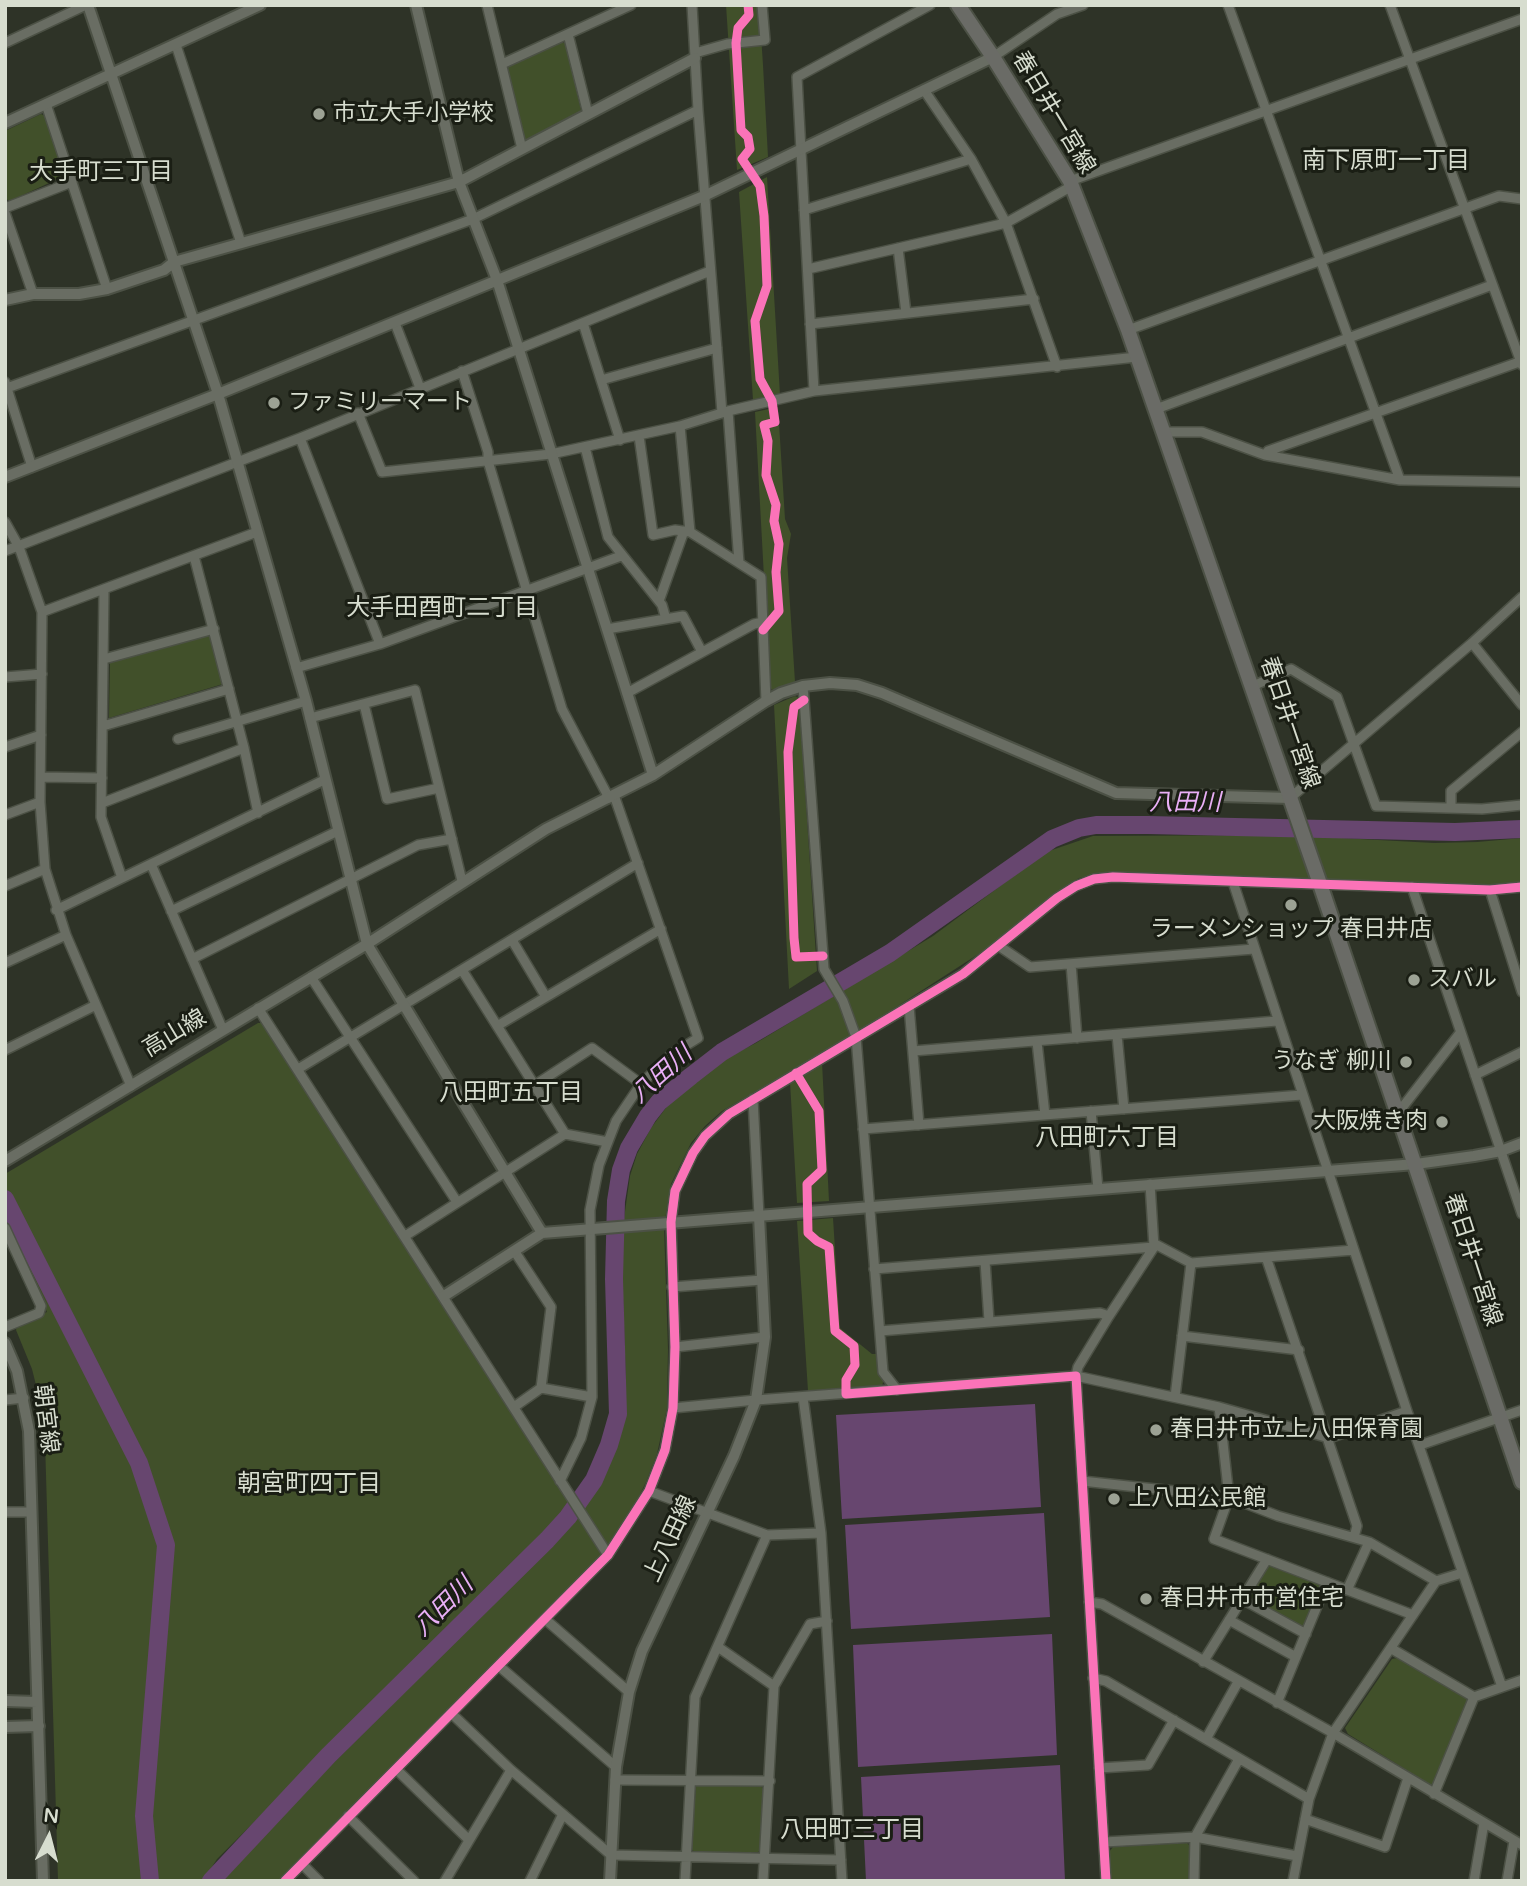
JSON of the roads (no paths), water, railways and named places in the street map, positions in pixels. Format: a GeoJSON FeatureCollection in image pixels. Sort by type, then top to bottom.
{"type":"FeatureCollection","features":[{"type":"Feature","properties":{"kind":"main road","name":"春日井一宮線"},"geometry":{"type":"LineString","coordinates":[[958,5],[1071,184],[1128,330],[1253,686],[1522,1482]]}},
{"type":"Feature","properties":{"kind":"street"},"geometry":{"type":"LineString","coordinates":[[5,43],[87,5],[218,394],[306,701],[367,944],[542,1233]]}},
{"type":"Feature","properties":{"kind":"street"},"geometry":{"type":"LineString","coordinates":[[5,123],[260,5]]}},
{"type":"Feature","properties":{"kind":"street"},"geometry":{"type":"LineString","coordinates":[[416,5],[459,182],[496,281],[653,775]]}},
{"type":"Feature","properties":{"kind":"street"},"geometry":{"type":"LineString","coordinates":[[487,5],[522,149]]}},
{"type":"Feature","properties":{"kind":"street"},"geometry":{"type":"LineString","coordinates":[[502,64],[631,5]]}},
{"type":"Feature","properties":{"kind":"street"},"geometry":{"type":"LineString","coordinates":[[692,5],[710,271],[739,563]]}},
{"type":"Feature","properties":{"kind":"street"},"geometry":{"type":"LineString","coordinates":[[5,300],[107,289],[164,270],[174,262],[459,182],[695,55],[727,44],[765,40],[762,5]]}},
{"type":"Feature","properties":{"kind":"street"},"geometry":{"type":"LineString","coordinates":[[814,391],[797,77],[930,5]]}},
{"type":"Feature","properties":{"kind":"street"},"geometry":{"type":"LineString","coordinates":[[5,477],[218,394],[704,196],[993,57],[1057,14],[1083,5]]}},
{"type":"Feature","properties":{"kind":"street"},"geometry":{"type":"LineString","coordinates":[[1227,5],[1400,480]]}},
{"type":"Feature","properties":{"kind":"street"},"geometry":{"type":"LineString","coordinates":[[1265,455],[1268,451],[1375,412],[1521,362],[1390,5]]}},
{"type":"Feature","properties":{"kind":"street"},"geometry":{"type":"LineString","coordinates":[[808,269],[1006,223],[1071,184],[1522,19]]}},
{"type":"Feature","properties":{"kind":"street"},"geometry":{"type":"LineString","coordinates":[[568,34],[588,114]]}},
{"type":"Feature","properties":{"kind":"street"},"geometry":{"type":"LineString","coordinates":[[176,45],[241,243]]}},
{"type":"Feature","properties":{"kind":"street"},"geometry":{"type":"LineString","coordinates":[[924,90],[971,159],[1006,223],[1057,367]]}},
{"type":"Feature","properties":{"kind":"street"},"geometry":{"type":"LineString","coordinates":[[46,104],[107,289]]}},
{"type":"Feature","properties":{"kind":"street"},"geometry":{"type":"LineString","coordinates":[[32,467],[6,385],[193,321],[473,219],[698,110]]}},
{"type":"Feature","properties":{"kind":"street"},"geometry":{"type":"LineString","coordinates":[[804,210],[971,159]]}},
{"type":"Feature","properties":{"kind":"street"},"geometry":{"type":"LineString","coordinates":[[33,295],[5,210],[72,182]]}},
{"type":"Feature","properties":{"kind":"street"},"geometry":{"type":"LineString","coordinates":[[1128,330],[1499,196],[1522,199]]}},
{"type":"Feature","properties":{"kind":"street"},"geometry":{"type":"LineString","coordinates":[[898,248],[906,313]]}},
{"type":"Feature","properties":{"kind":"street"},"geometry":{"type":"LineString","coordinates":[[5,551],[300,438],[710,271]]}},
{"type":"Feature","properties":{"kind":"street"},"geometry":{"type":"LineString","coordinates":[[1156,408],[1492,285]]}},
{"type":"Feature","properties":{"kind":"street"},"geometry":{"type":"LineString","coordinates":[[810,324],[1034,299]]}},
{"type":"Feature","properties":{"kind":"street"},"geometry":{"type":"LineString","coordinates":[[394,323],[420,388]]}},
{"type":"Feature","properties":{"kind":"street"},"geometry":{"type":"LineString","coordinates":[[583,323],[620,440]]}},
{"type":"Feature","properties":{"kind":"street"},"geometry":{"type":"LineString","coordinates":[[601,380],[717,348]]}},
{"type":"Feature","properties":{"kind":"street"},"geometry":{"type":"LineString","coordinates":[[358,413],[382,472],[585,447],[680,426],[725,412],[814,391],[1137,357]]}},
{"type":"Feature","properties":{"kind":"street"},"geometry":{"type":"LineString","coordinates":[[462,371],[562,709],[612,797],[662,929],[698,1038],[673,1054],[641,1084],[616,1121],[593,1190],[590,1228],[592,1397],[581,1438],[560,1481]]}},
{"type":"Feature","properties":{"kind":"street"},"geometry":{"type":"LineString","coordinates":[[659,601],[687,532],[680,426]]}},
{"type":"Feature","properties":{"kind":"street"},"geometry":{"type":"LineString","coordinates":[[1164,432],[1202,432],[1265,455],[1400,480],[1522,482]]}},
{"type":"Feature","properties":{"kind":"street"},"geometry":{"type":"LineString","coordinates":[[639,436],[653,535],[675,530],[687,532],[761,578],[766,701]]}},
{"type":"Feature","properties":{"kind":"street"},"geometry":{"type":"LineString","coordinates":[[300,438],[380,644]]}},
{"type":"Feature","properties":{"kind":"street"},"geometry":{"type":"LineString","coordinates":[[585,447],[608,537],[659,601],[666,619]]}},
{"type":"Feature","properties":{"kind":"street"},"geometry":{"type":"LineString","coordinates":[[5,522],[19,547],[42,612],[40,802],[45,869],[56,910],[131,1086]]}},
{"type":"Feature","properties":{"kind":"street"},"geometry":{"type":"LineString","coordinates":[[42,612],[257,532]]}},
{"type":"Feature","properties":{"kind":"street"},"geometry":{"type":"LineString","coordinates":[[194,556],[244,748],[258,813]]}},
{"type":"Feature","properties":{"kind":"street"},"geometry":{"type":"LineString","coordinates":[[296,668],[380,644],[621,556]]}},
{"type":"Feature","properties":{"kind":"street"},"geometry":{"type":"LineString","coordinates":[[104,590],[101,817],[122,878]]}},
{"type":"Feature","properties":{"kind":"street"},"geometry":{"type":"LineString","coordinates":[[1290,798],[1354,746],[1522,597]]}},
{"type":"Feature","properties":{"kind":"street"},"geometry":{"type":"LineString","coordinates":[[607,629],[683,616],[702,652]]}},
{"type":"Feature","properties":{"kind":"street"},"geometry":{"type":"LineString","coordinates":[[627,693],[754,624],[763,622]]}},
{"type":"Feature","properties":{"kind":"street"},"geometry":{"type":"LineString","coordinates":[[104,659],[214,628]]}},
{"type":"Feature","properties":{"kind":"street"},"geometry":{"type":"LineString","coordinates":[[1472,643],[1522,705]]}},
{"type":"Feature","properties":{"kind":"street"},"geometry":{"type":"LineString","coordinates":[[1253,686],[1291,669],[1337,696],[1377,806],[1482,809],[1522,805]]}},
{"type":"Feature","properties":{"kind":"street"},"geometry":{"type":"LineString","coordinates":[[5,677],[42,674]]}},
{"type":"Feature","properties":{"kind":"street","name":"高山線"},"geometry":{"type":"LineString","coordinates":[[5,1161],[367,944],[546,829],[653,775],[766,701],[803,686],[844,684],[883,693],[1115,793],[1290,798]]}},
{"type":"Feature","properties":{"kind":"street"},"geometry":{"type":"LineString","coordinates":[[803,686],[824,969],[843,1001],[856,1037],[883,1372],[897,1390]]}},
{"type":"Feature","properties":{"kind":"street"},"geometry":{"type":"LineString","coordinates":[[103,726],[229,689]]}},
{"type":"Feature","properties":{"kind":"street"},"geometry":{"type":"LineString","coordinates":[[310,718],[415,690],[462,881]]}},
{"type":"Feature","properties":{"kind":"street"},"geometry":{"type":"LineString","coordinates":[[178,739],[306,701]]}},
{"type":"Feature","properties":{"kind":"street"},"geometry":{"type":"LineString","coordinates":[[364,704],[387,799],[439,788]]}},
{"type":"Feature","properties":{"kind":"street"},"geometry":{"type":"LineString","coordinates":[[1451,808],[1451,791],[1522,732]]}},
{"type":"Feature","properties":{"kind":"street"},"geometry":{"type":"LineString","coordinates":[[5,747],[41,735]]}},
{"type":"Feature","properties":{"kind":"street"},"geometry":{"type":"LineString","coordinates":[[102,803],[244,748]]}},
{"type":"Feature","properties":{"kind":"street"},"geometry":{"type":"LineString","coordinates":[[41,777],[102,778]]}},
{"type":"Feature","properties":{"kind":"street"},"geometry":{"type":"LineString","coordinates":[[56,910],[324,780]]}},
{"type":"Feature","properties":{"kind":"street"},"geometry":{"type":"LineString","coordinates":[[5,815],[40,802]]}},
{"type":"Feature","properties":{"kind":"street"},"geometry":{"type":"LineString","coordinates":[[171,911],[338,831]]}},
{"type":"Feature","properties":{"kind":"street"},"geometry":{"type":"LineString","coordinates":[[192,959],[418,845],[452,839]]}},
{"type":"Feature","properties":{"kind":"street"},"geometry":{"type":"LineString","coordinates":[[298,1069],[638,863]]}},
{"type":"Feature","properties":{"kind":"street"},"geometry":{"type":"LineString","coordinates":[[151,864],[223,1030]]}},
{"type":"Feature","properties":{"kind":"street"},"geometry":{"type":"LineString","coordinates":[[5,887],[45,869]]}},
{"type":"Feature","properties":{"kind":"street"},"geometry":{"type":"LineString","coordinates":[[285,1881],[608,1555],[649,1491],[665,1450],[673,1408],[675,1347],[671,1222],[675,1191],[693,1153],[705,1136],[721,1121],[753,1099],[963,974],[1057,898],[1076,886],[1094,880],[1113,877],[1233,882],[1319,881],[1490,890],[1522,887]]}},
{"type":"Feature","properties":{"kind":"street"},"geometry":{"type":"LineString","coordinates":[[1233,882],[1407,1411],[1502,1687]]}},
{"type":"Feature","properties":{"kind":"street"},"geometry":{"type":"LineString","coordinates":[[1412,887],[1522,1214]]}},
{"type":"Feature","properties":{"kind":"street"},"geometry":{"type":"LineString","coordinates":[[1490,890],[1517,963],[1522,992]]}},
{"type":"Feature","properties":{"kind":"street"},"geometry":{"type":"LineString","coordinates":[[497,1026],[662,929]]}},
{"type":"Feature","properties":{"kind":"street"},"geometry":{"type":"LineString","coordinates":[[5,963],[66,935]]}},
{"type":"Feature","properties":{"kind":"street"},"geometry":{"type":"LineString","coordinates":[[512,940],[546,997]]}},
{"type":"Feature","properties":{"kind":"street"},"geometry":{"type":"LineString","coordinates":[[999,946],[1030,967],[1254,949]]}},
{"type":"Feature","properties":{"kind":"street"},"geometry":{"type":"LineString","coordinates":[[1071,964],[1077,1038]]}},
{"type":"Feature","properties":{"kind":"street"},"geometry":{"type":"LineString","coordinates":[[462,970],[565,1134]]}},
{"type":"Feature","properties":{"kind":"street"},"geometry":{"type":"LineString","coordinates":[[311,977],[457,1202]]}},
{"type":"Feature","properties":{"kind":"street"},"geometry":{"type":"LineString","coordinates":[[5,1050],[96,1005]]}},
{"type":"Feature","properties":{"kind":"street"},"geometry":{"type":"LineString","coordinates":[[909,1006],[919,1125]]}},
{"type":"Feature","properties":{"kind":"street"},"geometry":{"type":"LineString","coordinates":[[258,1008],[608,1555]]}},
{"type":"Feature","properties":{"kind":"street"},"geometry":{"type":"LineString","coordinates":[[913,1051],[1277,1021]]}},
{"type":"Feature","properties":{"kind":"street"},"geometry":{"type":"LineString","coordinates":[[1398,1113],[1460,1032]]}},
{"type":"Feature","properties":{"kind":"street"},"geometry":{"type":"LineString","coordinates":[[1117,1035],[1124,1109]]}},
{"type":"Feature","properties":{"kind":"street"},"geometry":{"type":"LineString","coordinates":[[1037,1042],[1045,1115]]}},
{"type":"Feature","properties":{"kind":"street"},"geometry":{"type":"LineString","coordinates":[[535,1085],[592,1048],[641,1084]]}},
{"type":"Feature","properties":{"kind":"street"},"geometry":{"type":"LineString","coordinates":[[1475,1074],[1522,1052]]}},
{"type":"Feature","properties":{"kind":"street"},"geometry":{"type":"LineString","coordinates":[[863,1129],[1302,1095]]}},
{"type":"Feature","properties":{"kind":"street"},"geometry":{"type":"LineString","coordinates":[[753,1099],[759,1216]]}},
{"type":"Feature","properties":{"kind":"street"},"geometry":{"type":"LineString","coordinates":[[1091,1111],[1098,1189]]}},
{"type":"Feature","properties":{"kind":"street"},"geometry":{"type":"LineString","coordinates":[[405,1236],[565,1134],[608,1142]]}},
{"type":"Feature","properties":{"kind":"street"},"geometry":{"type":"LineString","coordinates":[[444,1296],[542,1233],[1416,1164],[1501,1151],[1522,1143]]}},
{"type":"Feature","properties":{"kind":"street"},"geometry":{"type":"LineString","coordinates":[[1105,1881],[1076,1376],[1078,1367],[1154,1246],[1150,1184]]}},
{"type":"Feature","properties":{"kind":"street","name":"上八田線"},"geometry":{"type":"LineString","coordinates":[[610,1881],[616,1767],[629,1692],[642,1651],[734,1456],[755,1399],[765,1337],[759,1216]]}},
{"type":"Feature","properties":{"kind":"street"},"geometry":{"type":"LineString","coordinates":[[5,1228],[41,1306],[39,1313],[5,1327]]}},
{"type":"Feature","properties":{"kind":"street"},"geometry":{"type":"LineString","coordinates":[[874,1269],[1154,1246],[1191,1263],[1354,1250]]}},
{"type":"Feature","properties":{"kind":"street"},"geometry":{"type":"LineString","coordinates":[[515,1252],[551,1307],[541,1388]]}},
{"type":"Feature","properties":{"kind":"street"},"geometry":{"type":"LineString","coordinates":[[1266,1257],[1357,1526],[1354,1537]]}},
{"type":"Feature","properties":{"kind":"street"},"geometry":{"type":"LineString","coordinates":[[985,1261],[989,1321]]}},
{"type":"Feature","properties":{"kind":"street"},"geometry":{"type":"LineString","coordinates":[[1175,1397],[1191,1263]]}},
{"type":"Feature","properties":{"kind":"street"},"geometry":{"type":"LineString","coordinates":[[672,1287],[762,1280]]}},
{"type":"Feature","properties":{"kind":"street"},"geometry":{"type":"LineString","coordinates":[[880,1331],[1100,1313],[1109,1316]]}},
{"type":"Feature","properties":{"kind":"street"},"geometry":{"type":"LineString","coordinates":[[1182,1336],[1299,1350]]}},
{"type":"Feature","properties":{"kind":"street"},"geometry":{"type":"LineString","coordinates":[[675,1347],[765,1337]]}},
{"type":"Feature","properties":{"kind":"street","name":"朝宮線"},"geometry":{"type":"LineString","coordinates":[[5,1343],[17,1371],[29,1431],[43,1881]]}},
{"type":"Feature","properties":{"kind":"street"},"geometry":{"type":"LineString","coordinates":[[673,1408],[755,1399],[1076,1376],[1219,1407],[1329,1438],[1407,1411]]}},
{"type":"Feature","properties":{"kind":"street"},"geometry":{"type":"LineString","coordinates":[[513,1407],[541,1388],[592,1397]]}},
{"type":"Feature","properties":{"kind":"street"},"geometry":{"type":"LineString","coordinates":[[803,1397],[821,1533],[842,1881]]}},
{"type":"Feature","properties":{"kind":"street"},"geometry":{"type":"LineString","coordinates":[[5,1400],[24,1398]]}},
{"type":"Feature","properties":{"kind":"street"},"geometry":{"type":"LineString","coordinates":[[1219,1407],[1229,1497],[1214,1539],[1413,1615]]}},
{"type":"Feature","properties":{"kind":"street"},"geometry":{"type":"LineString","coordinates":[[1420,1445],[1522,1410]]}},
{"type":"Feature","properties":{"kind":"street"},"geometry":{"type":"LineString","coordinates":[[1082,1481],[1229,1497],[1278,1517],[1369,1542],[1436,1581]]}},
{"type":"Feature","properties":{"kind":"street"},"geometry":{"type":"LineString","coordinates":[[649,1491],[767,1535],[821,1533]]}},
{"type":"Feature","properties":{"kind":"street"},"geometry":{"type":"LineString","coordinates":[[5,1512],[31,1512]]}},
{"type":"Feature","properties":{"kind":"street"},"geometry":{"type":"LineString","coordinates":[[685,1881],[695,1697],[767,1535]]}},
{"type":"Feature","properties":{"kind":"street"},"geometry":{"type":"LineString","coordinates":[[1347,1590],[1369,1542]]}},
{"type":"Feature","properties":{"kind":"street"},"geometry":{"type":"LineString","coordinates":[[1203,1662],[1267,1559]]}},
{"type":"Feature","properties":{"kind":"street"},"geometry":{"type":"LineString","coordinates":[[1295,1880],[1309,1799],[1333,1733],[1436,1581],[1462,1573]]}},
{"type":"Feature","properties":{"kind":"street"},"geometry":{"type":"LineString","coordinates":[[1277,1703],[1327,1582]]}},
{"type":"Feature","properties":{"kind":"street"},"geometry":{"type":"LineString","coordinates":[[1242,1599],[1306,1634]]}},
{"type":"Feature","properties":{"kind":"street"},"geometry":{"type":"LineString","coordinates":[[1089,1602],[1102,1604],[1333,1733],[1518,1843],[1507,1881]]}},
{"type":"Feature","properties":{"kind":"street"},"geometry":{"type":"LineString","coordinates":[[545,1619],[629,1692]]}},
{"type":"Feature","properties":{"kind":"street"},"geometry":{"type":"LineString","coordinates":[[1229,1620],[1296,1657]]}},
{"type":"Feature","properties":{"kind":"street"},"geometry":{"type":"LineString","coordinates":[[763,1881],[774,1686],[810,1625],[827,1621]]}},
{"type":"Feature","properties":{"kind":"street"},"geometry":{"type":"LineString","coordinates":[[718,1647],[774,1686]]}},
{"type":"Feature","properties":{"kind":"street"},"geometry":{"type":"LineString","coordinates":[[1392,1649],[1474,1698]]}},
{"type":"Feature","properties":{"kind":"street"},"geometry":{"type":"LineString","coordinates":[[499,1666],[616,1767]]}},
{"type":"Feature","properties":{"kind":"street"},"geometry":{"type":"LineString","coordinates":[[1093,1678],[1106,1681],[1309,1799]]}},
{"type":"Feature","properties":{"kind":"street"},"geometry":{"type":"LineString","coordinates":[[1434,1794],[1474,1698],[1522,1680]]}},
{"type":"Feature","properties":{"kind":"street"},"geometry":{"type":"LineString","coordinates":[[1206,1739],[1238,1682]]}},
{"type":"Feature","properties":{"kind":"street"},"geometry":{"type":"LineString","coordinates":[[5,1701],[37,1702]]}},
{"type":"Feature","properties":{"kind":"street"},"geometry":{"type":"LineString","coordinates":[[452,1713],[511,1770],[611,1855],[841,1860]]}},
{"type":"Feature","properties":{"kind":"street"},"geometry":{"type":"LineString","coordinates":[[1099,1768],[1148,1765],[1174,1720]]}},
{"type":"Feature","properties":{"kind":"street"},"geometry":{"type":"LineString","coordinates":[[5,1727],[39,1726]]}},
{"type":"Feature","properties":{"kind":"street"},"geometry":{"type":"LineString","coordinates":[[1194,1881],[1195,1837],[1239,1759]]}},
{"type":"Feature","properties":{"kind":"street"},"geometry":{"type":"LineString","coordinates":[[396,1769],[469,1840]]}},
{"type":"Feature","properties":{"kind":"street"},"geometry":{"type":"LineString","coordinates":[[444,1881],[511,1770]]}},
{"type":"Feature","properties":{"kind":"street"},"geometry":{"type":"LineString","coordinates":[[1306,1819],[1385,1847],[1408,1778]]}},
{"type":"Feature","properties":{"kind":"street"},"geometry":{"type":"LineString","coordinates":[[615,1780],[770,1782]]}},
{"type":"Feature","properties":{"kind":"street"},"geometry":{"type":"LineString","coordinates":[[530,1881],[563,1814]]}},
{"type":"Feature","properties":{"kind":"street"},"geometry":{"type":"LineString","coordinates":[[348,1816],[414,1881]]}},
{"type":"Feature","properties":{"kind":"street"},"geometry":{"type":"LineString","coordinates":[[1474,1881],[1484,1823]]}},
{"type":"Feature","properties":{"kind":"street"},"geometry":{"type":"LineString","coordinates":[[1104,1842],[1195,1837],[1297,1857]]}},
{"type":"Feature","properties":{"kind":"street"},"geometry":{"type":"LineString","coordinates":[[302,1864],[319,1881]]}},
{"type":"Feature","properties":{"kind":"waterway","name":"八田川"},"geometry":{"type":"LineString","coordinates":[[211,1881],[328,1756],[547,1540],[568,1517],[594,1480],[609,1445],[618,1414],[614,1279],[616,1201],[621,1170],[629,1148],[648,1116],[659,1102],[691,1076],[722,1052],[890,953],[1052,839],[1079,828],[1096,825],[1148,825],[1455,832],[1522,829]]}},
{"type":"Feature","properties":{"kind":"waterway"},"geometry":{"type":"LineString","coordinates":[[5,1199],[139,1463],[166,1545],[144,1816],[150,1881]]}},
{"type":"Feature","properties":{"kind":"place","name":"市立大手小学校"},"geometry":{"type":"Point","coordinates":[319,114]}},
{"type":"Feature","properties":{"kind":"place","name":"ファミリーマート"},"geometry":{"type":"Point","coordinates":[274,403]}},
{"type":"Feature","properties":{"kind":"place","name":"ラーメンショップ 春日井店"},"geometry":{"type":"Point","coordinates":[1291,905]}},
{"type":"Feature","properties":{"kind":"place","name":"スバル"},"geometry":{"type":"Point","coordinates":[1414,980]}},
{"type":"Feature","properties":{"kind":"place","name":"うなぎ 柳川"},"geometry":{"type":"Point","coordinates":[1406,1062]}},
{"type":"Feature","properties":{"kind":"place","name":"大阪焼き肉"},"geometry":{"type":"Point","coordinates":[1442,1122]}},
{"type":"Feature","properties":{"kind":"place","name":"春日井市立上八田保育園"},"geometry":{"type":"Point","coordinates":[1156,1430]}},
{"type":"Feature","properties":{"kind":"place","name":"上八田公民館"},"geometry":{"type":"Point","coordinates":[1114,1499]}},
{"type":"Feature","properties":{"kind":"place","name":"春日井市市営住宅"},"geometry":{"type":"Point","coordinates":[1146,1599]}},
{"type":"Feature","properties":{"kind":"district","name":"南下原町一丁目"},"geometry":{"type":"Point","coordinates":[1386,162]}},
{"type":"Feature","properties":{"kind":"district","name":"大手町三丁目"},"geometry":{"type":"Point","coordinates":[101,173]}},
{"type":"Feature","properties":{"kind":"district","name":"大手田酉町二丁目"},"geometry":{"type":"Point","coordinates":[442,609]}},
{"type":"Feature","properties":{"kind":"district","name":"八田町五丁目"},"geometry":{"type":"Point","coordinates":[511,1094]}},
{"type":"Feature","properties":{"kind":"district","name":"八田町六丁目"},"geometry":{"type":"Point","coordinates":[1107,1139]}},
{"type":"Feature","properties":{"kind":"district","name":"朝宮町四丁目"},"geometry":{"type":"Point","coordinates":[309,1485]}},
{"type":"Feature","properties":{"kind":"district","name":"八田町三丁目"},"geometry":{"type":"Point","coordinates":[852,1831]}}]}
